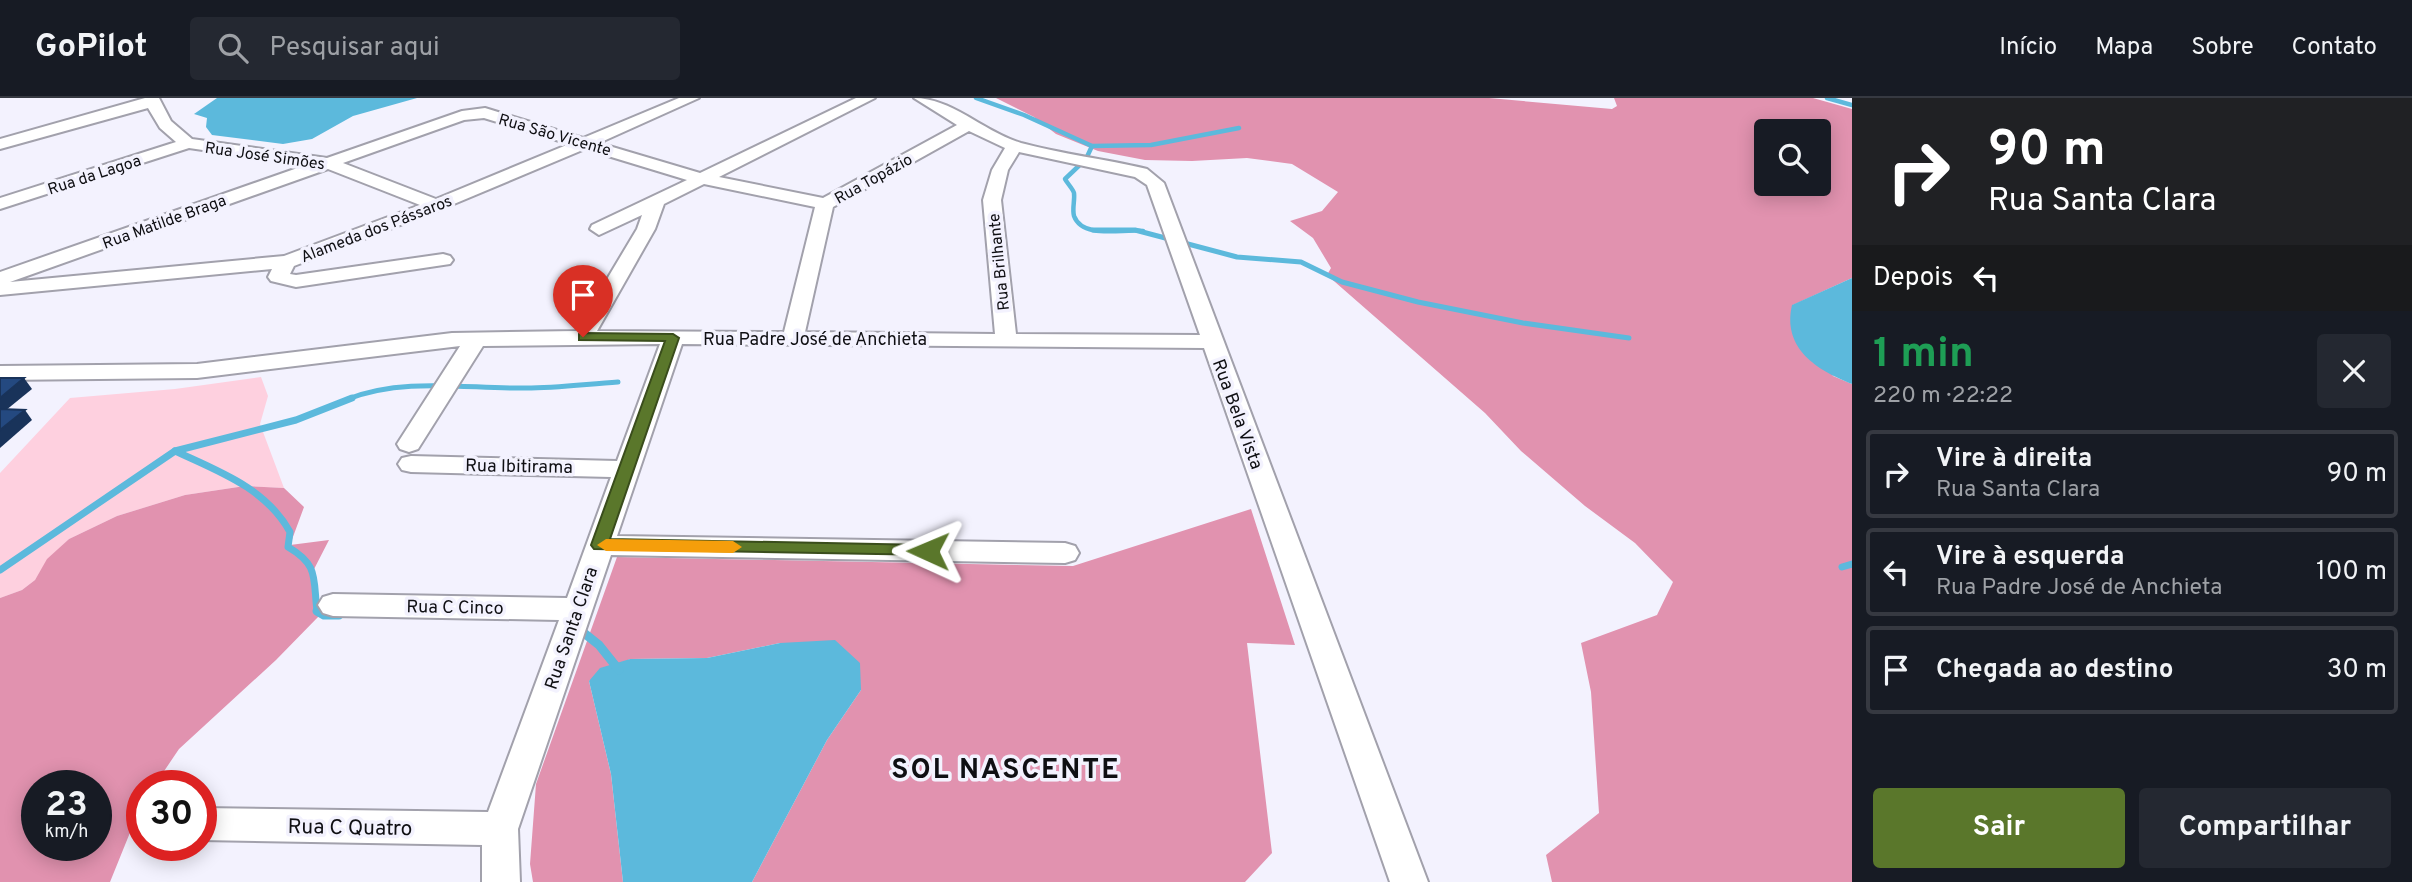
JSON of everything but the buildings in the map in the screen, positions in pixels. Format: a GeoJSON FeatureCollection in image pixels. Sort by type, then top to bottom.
{"type":"FeatureCollection","features":[{"type":"Feature","properties":{"kind":"street","name":"Alameda dos Pássaros"},"geometry":{"type":"LineString","coordinates":[[0,289],[286,262],[313,254],[436,205],[692,98]]}},
{"type":"Feature","properties":{"kind":"street"},"geometry":{"type":"LineString","coordinates":[[598,229],[868,98]]}},
{"type":"Feature","properties":{"kind":"street","name":"Rua Bela Vista"},"geometry":{"type":"LineString","coordinates":[[921,98],[1014,146],[1141,173],[1155,183],[1409,882]]}},
{"type":"Feature","properties":{"kind":"street"},"geometry":{"type":"LineString","coordinates":[[0,144],[152,100]]}},
{"type":"Feature","properties":{"kind":"street","name":"Rua José Simões"},"geometry":{"type":"LineString","coordinates":[[152,100],[174,135],[188,144],[328,163],[436,205]]}},
{"type":"Feature","properties":{"kind":"street","name":"Rua São Vicente"},"geometry":{"type":"LineString","coordinates":[[328,163],[462,116],[485,113],[702,178],[825,204]]}},
{"type":"Feature","properties":{"kind":"street","name":"Rua Topázio"},"geometry":{"type":"LineString","coordinates":[[793,338],[825,204],[968,124]]}},
{"type":"Feature","properties":{"kind":"street","name":"Rua da Lagoa"},"geometry":{"type":"LineString","coordinates":[[0,204],[188,144]]}},
{"type":"Feature","properties":{"kind":"street","name":"Rua Brilhante"},"geometry":{"type":"LineString","coordinates":[[1006,340],[992,200],[1000,170],[1014,146]]}},
{"type":"Feature","properties":{"kind":"street","name":"Rua Matilde Braga"},"geometry":{"type":"LineString","coordinates":[[0,279],[328,163]]}},
{"type":"Feature","properties":{"kind":"street"},"geometry":{"type":"LineString","coordinates":[[583,337],[646,229],[656,201]]}},
{"type":"Feature","properties":{"kind":"street"},"geometry":{"type":"LineString","coordinates":[[286,262],[278,277],[296,281],[443,260]]}},
{"type":"Feature","properties":{"kind":"street","name":"Rua Padre José de Anchieta"},"geometry":{"type":"LineString","coordinates":[[0,373],[197,371],[476,339],[583,337],[1212,342]]}},
{"type":"Feature","properties":{"kind":"street","name":"Rua Santa Clara"},"geometry":{"type":"LineString","coordinates":[[501,882],[500,829],[673,338]]}},
{"type":"Feature","properties":{"kind":"street","name":"Rua Ibitirama"},"geometry":{"type":"LineString","coordinates":[[476,339],[410,454],[627,469]]}},
{"type":"Feature","properties":{"kind":"street"},"geometry":{"type":"LineString","coordinates":[[600,545],[1065,553]]}},
{"type":"Feature","properties":{"kind":"street","name":"Rua C Cinco"},"geometry":{"type":"LineString","coordinates":[[333,605],[578,609]]}},
{"type":"Feature","properties":{"kind":"street","name":"Rua C Quatro"},"geometry":{"type":"LineString","coordinates":[[217,824],[500,829]]}},
{"type":"Feature","properties":{"kind":"shaded area"},"geometry":{"type":"Polygon","coordinates":[[[996,98],[1489,98],[1612,109],[1617,106],[1614,98],[1813,98],[1852,109],[1852,278],[1793,305],[1833,376],[1852,384],[1852,882],[1552,882],[1546,855],[1599,813],[1591,692],[1581,643],[1657,615],[1673,582],[1635,543],[1585,506],[1521,451],[1485,413],[1327,275],[1331,268],[1313,238],[1290,221],[1322,211],[1338,192],[1292,164],[1247,158],[1145,160],[1098,151],[1056,134],[1034,117],[996,98]]]}},
{"type":"Feature","properties":{"kind":"shaded area"},"geometry":{"type":"Polygon","coordinates":[[[261,377],[268,396],[260,424],[284,488],[245,486],[185,495],[117,516],[69,539],[48,559],[35,580],[22,590],[0,598],[0,473],[70,398],[175,389],[261,377]]]}},
{"type":"Feature","properties":{"kind":"shaded area"},"geometry":{"type":"Polygon","coordinates":[[[245,486],[284,488],[304,507],[290,545],[329,540],[311,575],[319,616],[276,660],[179,749],[165,770],[126,770],[126,842],[110,882],[0,882],[0,598],[22,590],[35,580],[47,559],[69,539],[117,516],[185,495],[245,486]]]}},
{"type":"Feature","properties":{"kind":"shaded area"},"geometry":{"type":"Polygon","coordinates":[[[1251,509],[1295,645],[1247,643],[1272,853],[1245,882],[752,882],[827,740],[861,690],[780,643],[707,658],[630,659],[589,681],[611,774],[623,882],[533,882],[530,864],[536,784],[617,557],[1073,566],[1251,509]]]}},
{"type":"Feature","properties":{"kind":"water"},"geometry":{"type":"Polygon","coordinates":[[[217,98],[417,98],[353,116],[312,139],[283,144],[212,135],[206,127],[207,118],[194,114],[217,98]]]}},
{"type":"Feature","properties":{"kind":"water"},"geometry":{"type":"Polygon","coordinates":[[[1852,278],[1852,384],[1826,372],[1805,355],[1792,334],[1790,320],[1792,305],[1852,278]]]}},
{"type":"Feature","properties":{"kind":"water"},"geometry":{"type":"Polygon","coordinates":[[[835,640],[860,663],[861,690],[827,740],[752,882],[623,882],[611,774],[589,681],[600,668],[630,659],[707,658],[780,643],[835,640]]]}},
{"type":"Feature","properties":{"kind":"waterway"},"geometry":{"type":"LineString","coordinates":[[976,98],[1024,115],[1092,146]]}},
{"type":"Feature","properties":{"kind":"waterway"},"geometry":{"type":"LineString","coordinates":[[1827,98],[1852,105]]}},
{"type":"Feature","properties":{"kind":"waterway"},"geometry":{"type":"LineString","coordinates":[[1092,146],[1151,145],[1239,128]]}},
{"type":"Feature","properties":{"kind":"waterway"},"geometry":{"type":"LineString","coordinates":[[1092,146],[1086,159],[1065,179],[1074,193],[1074,216],[1079,223],[1095,231],[1135,230]]}},
{"type":"Feature","properties":{"kind":"waterway"},"geometry":{"type":"LineString","coordinates":[[1093,230],[1135,230]]}},
{"type":"Feature","properties":{"kind":"waterway"},"geometry":{"type":"LineString","coordinates":[[1135,230],[1143,231]]}},
{"type":"Feature","properties":{"kind":"waterway"},"geometry":{"type":"LineString","coordinates":[[1135,230],[1237,257],[1301,262],[1342,282],[1418,302],[1523,323],[1629,338]]}},
{"type":"Feature","properties":{"kind":"waterway"},"geometry":{"type":"LineString","coordinates":[[348,399],[369,392],[413,386],[537,388],[618,382]]}},
{"type":"Feature","properties":{"kind":"waterway"},"geometry":{"type":"LineString","coordinates":[[175,451],[296,420],[352,398]]}},
{"type":"Feature","properties":{"kind":"waterway"},"geometry":{"type":"LineString","coordinates":[[0,570],[175,451]]}},
{"type":"Feature","properties":{"kind":"waterway"},"geometry":{"type":"LineString","coordinates":[[175,451],[240,482],[280,517],[290,532],[288,547],[305,560],[313,573],[317,611]]}},
{"type":"Feature","properties":{"kind":"waterway"},"geometry":{"type":"LineString","coordinates":[[1842,567],[1852,564]]}},
{"type":"Feature","properties":{"kind":"waterway"},"geometry":{"type":"LineString","coordinates":[[317,611],[324,615],[339,615]]}},
{"type":"Feature","properties":{"kind":"waterway"},"geometry":{"type":"LineString","coordinates":[[579,629],[599,645],[619,670]]}},
{"type":"Feature","properties":{"kind":"slow traffic"},"geometry":{"type":"LineString","coordinates":[[606,545],[733,547]]}},
{"type":"Feature","properties":{"kind":"district","name":"SOL NASCENTE"},"geometry":{"type":"Point","coordinates":[1006,768]}},
{"type":"Feature","properties":{"kind":"route"},"geometry":{"type":"LineString","coordinates":[[583,337],[673,338],[600,545],[928,551]]}}]}
